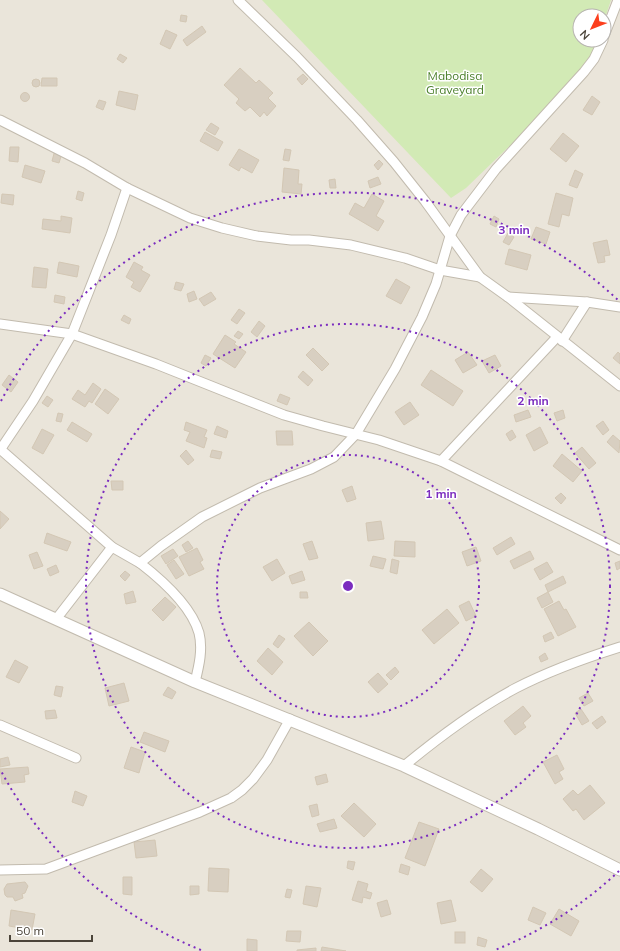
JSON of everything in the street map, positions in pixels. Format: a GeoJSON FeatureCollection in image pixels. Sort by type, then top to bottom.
{"type":"FeatureCollection","features":[{"type":"Feature","properties":{"kind":"street"},"geometry":{"type":"LineString","coordinates":[[238,0],[297,57],[357,120],[399,168],[480,277],[508,297],[620,386]]}},
{"type":"Feature","properties":{"kind":"street"},"geometry":{"type":"LineString","coordinates":[[612,15],[618,0]]}},
{"type":"Feature","properties":{"kind":"street"},"geometry":{"type":"LineString","coordinates":[[140,563],[161,546],[202,518],[260,488],[311,468],[334,457],[356,434],[395,369],[422,317],[432,295],[450,236],[461,215],[481,187],[510,153],[584,72],[594,59],[599,48]]}},
{"type":"Feature","properties":{"kind":"street"},"geometry":{"type":"LineString","coordinates":[[0,120],[85,163],[127,188],[190,218],[222,228],[257,236],[351,245],[405,258],[440,270],[480,277]]}},
{"type":"Feature","properties":{"kind":"street"},"geometry":{"type":"LineString","coordinates":[[127,188],[111,235],[72,334],[33,401],[0,449],[112,547],[140,563],[171,589],[189,612],[199,633],[199,666],[196,682]]}},
{"type":"Feature","properties":{"kind":"street"},"geometry":{"type":"LineString","coordinates":[[508,297],[587,302],[620,307]]}},
{"type":"Feature","properties":{"kind":"street"},"geometry":{"type":"LineString","coordinates":[[441,461],[560,339],[587,302]]}},
{"type":"Feature","properties":{"kind":"street"},"geometry":{"type":"LineString","coordinates":[[0,324],[72,334],[156,364],[284,415],[317,425],[356,434],[441,461],[620,550]]}},
{"type":"Feature","properties":{"kind":"street"},"geometry":{"type":"LineString","coordinates":[[57,618],[112,547]]}},
{"type":"Feature","properties":{"kind":"street"},"geometry":{"type":"LineString","coordinates":[[0,594],[57,618],[196,682],[404,766],[538,829],[620,870]]}},
{"type":"Feature","properties":{"kind":"street"},"geometry":{"type":"LineString","coordinates":[[404,766],[455,726],[516,688],[592,656],[620,647]]}},
{"type":"Feature","properties":{"kind":"street"},"geometry":{"type":"LineString","coordinates":[[0,870],[46,869],[200,812],[231,798],[253,779],[267,760],[290,720]]}},
{"type":"Feature","properties":{"kind":"street"},"geometry":{"type":"LineString","coordinates":[[0,725],[76,758]]}},
{"type":"Feature","properties":{"kind":"shaded area"},"geometry":{"type":"Polygon","coordinates":[[[0,0],[620,0],[620,951],[0,951],[0,0]]]}},
{"type":"Feature","properties":{"kind":"green space","name":"Mabodisa Graveyard"},"geometry":{"type":"Polygon","coordinates":[[[262,0],[611,0],[608,8],[572,8],[572,48],[594,48],[590,58],[550,107],[466,188],[451,198],[262,0]]]}},
{"type":"Feature","properties":{"kind":"building"},"geometry":{"type":"Polygon","coordinates":[[[181,15],[187,16],[186,22],[180,21],[181,15]]]}},
{"type":"Feature","properties":{"kind":"building"},"geometry":{"type":"Polygon","coordinates":[[[202,26],[206,32],[187,46],[183,40],[202,26]]]}},
{"type":"Feature","properties":{"kind":"building"},"geometry":{"type":"Polygon","coordinates":[[[166,30],[177,35],[170,49],[160,44],[166,30]]]}},
{"type":"Feature","properties":{"kind":"building"},"geometry":{"type":"Polygon","coordinates":[[[120,54],[127,58],[123,63],[117,59],[120,54]]]}},
{"type":"Feature","properties":{"kind":"building"},"geometry":{"type":"Polygon","coordinates":[[[240,68],[256,83],[259,80],[273,93],[268,98],[276,106],[267,116],[264,112],[260,117],[250,107],[245,111],[236,103],[239,99],[224,85],[240,68]]]}},
{"type":"Feature","properties":{"kind":"building"},"geometry":{"type":"Polygon","coordinates":[[[303,74],[308,79],[302,85],[297,79],[303,74]]]}},
{"type":"Feature","properties":{"kind":"building"},"geometry":{"type":"Polygon","coordinates":[[[42,78],[57,78],[57,86],[41,86],[42,78]]]}},
{"type":"Feature","properties":{"kind":"building"},"geometry":{"type":"Polygon","coordinates":[[[34,79],[38,79],[40,83],[38,87],[34,87],[32,85],[32,81],[34,79]]]}},
{"type":"Feature","properties":{"kind":"building"},"geometry":{"type":"Polygon","coordinates":[[[119,91],[138,95],[135,110],[116,105],[119,91]]]}},
{"type":"Feature","properties":{"kind":"building"},"geometry":{"type":"Polygon","coordinates":[[[23,93],[27,93],[29,97],[27,101],[23,101],[21,99],[21,95],[23,93]]]}},
{"type":"Feature","properties":{"kind":"building"},"geometry":{"type":"Polygon","coordinates":[[[592,96],[600,102],[592,115],[583,110],[592,96]]]}},
{"type":"Feature","properties":{"kind":"building"},"geometry":{"type":"Polygon","coordinates":[[[99,100],[106,102],[103,110],[96,107],[99,100]]]}},
{"type":"Feature","properties":{"kind":"building"},"geometry":{"type":"Polygon","coordinates":[[[211,123],[219,128],[215,135],[206,130],[211,123]]]}},
{"type":"Feature","properties":{"kind":"building"},"geometry":{"type":"Polygon","coordinates":[[[205,132],[223,142],[218,151],[200,141],[205,132]]]}},
{"type":"Feature","properties":{"kind":"building"},"geometry":{"type":"Polygon","coordinates":[[[563,133],[579,146],[566,162],[550,149],[563,133]]]}},
{"type":"Feature","properties":{"kind":"building"},"geometry":{"type":"Polygon","coordinates":[[[10,147],[19,147],[18,162],[9,161],[10,147]]]}},
{"type":"Feature","properties":{"kind":"building"},"geometry":{"type":"Polygon","coordinates":[[[239,149],[259,160],[252,173],[241,167],[239,171],[229,165],[239,149]]]}},
{"type":"Feature","properties":{"kind":"building"},"geometry":{"type":"Polygon","coordinates":[[[285,149],[291,150],[289,161],[283,160],[285,149]]]}},
{"type":"Feature","properties":{"kind":"building"},"geometry":{"type":"Polygon","coordinates":[[[55,150],[62,153],[59,163],[52,161],[55,150]]]}},
{"type":"Feature","properties":{"kind":"building"},"geometry":{"type":"Polygon","coordinates":[[[379,160],[383,164],[378,170],[374,165],[379,160]]]}},
{"type":"Feature","properties":{"kind":"building"},"geometry":{"type":"Polygon","coordinates":[[[25,165],[45,171],[41,183],[22,177],[25,165]]]}},
{"type":"Feature","properties":{"kind":"building"},"geometry":{"type":"Polygon","coordinates":[[[284,168],[299,170],[298,184],[302,184],[301,194],[282,192],[284,168]]]}},
{"type":"Feature","properties":{"kind":"building"},"geometry":{"type":"Polygon","coordinates":[[[575,170],[583,174],[577,188],[569,185],[575,170]]]}},
{"type":"Feature","properties":{"kind":"building"},"geometry":{"type":"Polygon","coordinates":[[[378,177],[381,184],[370,188],[368,181],[378,177]]]}},
{"type":"Feature","properties":{"kind":"building"},"geometry":{"type":"Polygon","coordinates":[[[335,179],[336,188],[330,188],[329,180],[335,179]]]}},
{"type":"Feature","properties":{"kind":"building"},"geometry":{"type":"Polygon","coordinates":[[[78,191],[84,193],[82,201],[76,199],[78,191]]]}},
{"type":"Feature","properties":{"kind":"building"},"geometry":{"type":"Polygon","coordinates":[[[556,193],[573,198],[569,216],[562,214],[559,227],[548,224],[556,193]]]}},
{"type":"Feature","properties":{"kind":"building"},"geometry":{"type":"Polygon","coordinates":[[[2,194],[14,195],[13,205],[1,203],[2,194]]]}},
{"type":"Feature","properties":{"kind":"building"},"geometry":{"type":"Polygon","coordinates":[[[372,194],[384,201],[376,216],[384,221],[378,231],[349,214],[355,203],[364,208],[372,194]]]}},
{"type":"Feature","properties":{"kind":"building"},"geometry":{"type":"Polygon","coordinates":[[[61,216],[72,218],[70,233],[42,229],[43,219],[61,221],[61,216]]]}},
{"type":"Feature","properties":{"kind":"building"},"geometry":{"type":"Polygon","coordinates":[[[494,216],[499,219],[496,227],[490,224],[494,216]]]}},
{"type":"Feature","properties":{"kind":"building"},"geometry":{"type":"Polygon","coordinates":[[[536,227],[550,232],[546,244],[531,239],[536,227]]]}},
{"type":"Feature","properties":{"kind":"building"},"geometry":{"type":"Polygon","coordinates":[[[508,233],[514,237],[509,245],[503,242],[508,233]]]}},
{"type":"Feature","properties":{"kind":"building"},"geometry":{"type":"Polygon","coordinates":[[[607,240],[610,255],[604,256],[605,262],[598,263],[593,243],[607,240]]]}},
{"type":"Feature","properties":{"kind":"building"},"geometry":{"type":"Polygon","coordinates":[[[509,249],[531,255],[527,270],[505,264],[509,249]]]}},
{"type":"Feature","properties":{"kind":"building"},"geometry":{"type":"Polygon","coordinates":[[[59,262],[79,266],[77,277],[57,273],[59,262]]]}},
{"type":"Feature","properties":{"kind":"building"},"geometry":{"type":"Polygon","coordinates":[[[134,262],[143,267],[141,270],[150,275],[140,292],[131,287],[134,282],[126,277],[134,262]]]}},
{"type":"Feature","properties":{"kind":"building"},"geometry":{"type":"Polygon","coordinates":[[[34,267],[48,269],[46,288],[32,287],[34,267]]]}},
{"type":"Feature","properties":{"kind":"building"},"geometry":{"type":"Polygon","coordinates":[[[396,279],[410,287],[401,304],[386,296],[396,279]]]}},
{"type":"Feature","properties":{"kind":"building"},"geometry":{"type":"Polygon","coordinates":[[[176,282],[184,284],[181,291],[174,289],[176,282]]]}},
{"type":"Feature","properties":{"kind":"building"},"geometry":{"type":"Polygon","coordinates":[[[194,291],[197,299],[189,302],[187,294],[194,291]]]}},
{"type":"Feature","properties":{"kind":"building"},"geometry":{"type":"Polygon","coordinates":[[[211,292],[216,299],[204,306],[199,299],[211,292]]]}},
{"type":"Feature","properties":{"kind":"building"},"geometry":{"type":"Polygon","coordinates":[[[55,295],[65,297],[64,304],[54,302],[55,295]]]}},
{"type":"Feature","properties":{"kind":"building"},"geometry":{"type":"Polygon","coordinates":[[[239,309],[245,313],[237,324],[231,320],[239,309]]]}},
{"type":"Feature","properties":{"kind":"building"},"geometry":{"type":"Polygon","coordinates":[[[124,315],[131,319],[129,324],[121,320],[124,315]]]}},
{"type":"Feature","properties":{"kind":"building"},"geometry":{"type":"Polygon","coordinates":[[[259,321],[265,326],[257,337],[251,332],[259,321]]]}},
{"type":"Feature","properties":{"kind":"building"},"geometry":{"type":"Polygon","coordinates":[[[238,331],[243,334],[239,339],[234,336],[238,331]]]}},
{"type":"Feature","properties":{"kind":"building"},"geometry":{"type":"Polygon","coordinates":[[[225,335],[236,342],[234,344],[246,352],[235,368],[213,354],[225,335]]]}},
{"type":"Feature","properties":{"kind":"building"},"geometry":{"type":"Polygon","coordinates":[[[313,348],[329,364],[322,371],[306,355],[313,348]]]}},
{"type":"Feature","properties":{"kind":"building"},"geometry":{"type":"Polygon","coordinates":[[[468,352],[477,365],[463,373],[455,360],[468,352]]]}},
{"type":"Feature","properties":{"kind":"building"},"geometry":{"type":"Polygon","coordinates":[[[618,352],[620,354],[620,364],[613,358],[618,352]]]}},
{"type":"Feature","properties":{"kind":"building"},"geometry":{"type":"Polygon","coordinates":[[[205,355],[211,358],[206,366],[201,363],[205,355]]]}},
{"type":"Feature","properties":{"kind":"building"},"geometry":{"type":"Polygon","coordinates":[[[495,355],[501,366],[489,373],[482,361],[495,355]]]}},
{"type":"Feature","properties":{"kind":"building"},"geometry":{"type":"Polygon","coordinates":[[[431,370],[463,391],[453,406],[421,385],[431,370]]]}},
{"type":"Feature","properties":{"kind":"building"},"geometry":{"type":"Polygon","coordinates":[[[303,371],[313,380],[308,386],[298,377],[303,371]]]}},
{"type":"Feature","properties":{"kind":"building"},"geometry":{"type":"Polygon","coordinates":[[[9,375],[18,382],[11,392],[2,385],[9,375]]]}},
{"type":"Feature","properties":{"kind":"building"},"geometry":{"type":"Polygon","coordinates":[[[93,383],[101,389],[92,403],[89,401],[85,407],[72,399],[78,390],[85,395],[93,383]]]}},
{"type":"Feature","properties":{"kind":"building"},"geometry":{"type":"Polygon","coordinates":[[[105,389],[119,399],[108,414],[95,404],[105,389]]]}},
{"type":"Feature","properties":{"kind":"building"},"geometry":{"type":"Polygon","coordinates":[[[280,394],[290,398],[287,405],[277,401],[280,394]]]}},
{"type":"Feature","properties":{"kind":"building"},"geometry":{"type":"Polygon","coordinates":[[[47,396],[53,400],[48,407],[42,403],[47,396]]]}},
{"type":"Feature","properties":{"kind":"building"},"geometry":{"type":"Polygon","coordinates":[[[410,402],[419,415],[404,425],[395,412],[410,402]]]}},
{"type":"Feature","properties":{"kind":"building"},"geometry":{"type":"Polygon","coordinates":[[[528,410],[531,417],[516,422],[514,415],[528,410]]]}},
{"type":"Feature","properties":{"kind":"building"},"geometry":{"type":"Polygon","coordinates":[[[563,410],[565,418],[557,421],[554,413],[563,410]]]}},
{"type":"Feature","properties":{"kind":"building"},"geometry":{"type":"Polygon","coordinates":[[[58,413],[63,414],[61,422],[56,421],[58,413]]]}},
{"type":"Feature","properties":{"kind":"building"},"geometry":{"type":"Polygon","coordinates":[[[603,421],[609,430],[603,435],[596,426],[603,421]]]}},
{"type":"Feature","properties":{"kind":"building"},"geometry":{"type":"Polygon","coordinates":[[[72,422],[92,434],[87,442],[67,430],[72,422]]]}},
{"type":"Feature","properties":{"kind":"building"},"geometry":{"type":"Polygon","coordinates":[[[186,422],[207,430],[204,437],[207,438],[204,448],[186,441],[190,432],[184,430],[186,422]]]}},
{"type":"Feature","properties":{"kind":"building"},"geometry":{"type":"Polygon","coordinates":[[[217,426],[228,431],[226,438],[214,434],[217,426]]]}},
{"type":"Feature","properties":{"kind":"building"},"geometry":{"type":"Polygon","coordinates":[[[540,427],[548,443],[534,451],[526,435],[540,427]]]}},
{"type":"Feature","properties":{"kind":"building"},"geometry":{"type":"Polygon","coordinates":[[[42,429],[54,435],[43,454],[32,448],[42,429]]]}},
{"type":"Feature","properties":{"kind":"building"},"geometry":{"type":"Polygon","coordinates":[[[512,430],[516,437],[510,441],[506,434],[512,430]]]}},
{"type":"Feature","properties":{"kind":"building"},"geometry":{"type":"Polygon","coordinates":[[[276,431],[292,431],[293,445],[277,445],[276,431]]]}},
{"type":"Feature","properties":{"kind":"building"},"geometry":{"type":"Polygon","coordinates":[[[613,435],[620,441],[619,453],[607,442],[613,435]]]}},
{"type":"Feature","properties":{"kind":"building"},"geometry":{"type":"Polygon","coordinates":[[[582,447],[596,463],[589,469],[575,453],[582,447]]]}},
{"type":"Feature","properties":{"kind":"building"},"geometry":{"type":"Polygon","coordinates":[[[186,450],[194,460],[188,465],[180,456],[186,450]]]}},
{"type":"Feature","properties":{"kind":"building"},"geometry":{"type":"Polygon","coordinates":[[[212,450],[222,452],[220,459],[210,457],[212,450]]]}},
{"type":"Feature","properties":{"kind":"building"},"geometry":{"type":"Polygon","coordinates":[[[562,454],[582,471],[573,482],[553,466],[562,454]]]}},
{"type":"Feature","properties":{"kind":"building"},"geometry":{"type":"Polygon","coordinates":[[[111,481],[123,481],[123,490],[112,490],[111,481]]]}},
{"type":"Feature","properties":{"kind":"building"},"geometry":{"type":"Polygon","coordinates":[[[352,486],[356,499],[347,502],[342,490],[352,486]]]}},
{"type":"Feature","properties":{"kind":"building"},"geometry":{"type":"Polygon","coordinates":[[[561,493],[566,498],[561,504],[555,498],[561,493]]]}},
{"type":"Feature","properties":{"kind":"building"},"geometry":{"type":"Polygon","coordinates":[[[0,511],[9,519],[0,529],[0,511]]]}},
{"type":"Feature","properties":{"kind":"building"},"geometry":{"type":"Polygon","coordinates":[[[381,521],[384,539],[368,541],[366,523],[381,521]]]}},
{"type":"Feature","properties":{"kind":"building"},"geometry":{"type":"Polygon","coordinates":[[[47,533],[71,542],[67,551],[44,543],[47,533]]]}},
{"type":"Feature","properties":{"kind":"building"},"geometry":{"type":"Polygon","coordinates":[[[511,537],[515,544],[497,555],[493,548],[511,537]]]}},
{"type":"Feature","properties":{"kind":"building"},"geometry":{"type":"Polygon","coordinates":[[[188,541],[193,548],[186,552],[182,545],[188,541]]]}},
{"type":"Feature","properties":{"kind":"building"},"geometry":{"type":"Polygon","coordinates":[[[312,541],[318,558],[309,560],[303,544],[312,541]]]}},
{"type":"Feature","properties":{"kind":"building"},"geometry":{"type":"Polygon","coordinates":[[[395,541],[415,542],[415,557],[394,556],[395,541]]]}},
{"type":"Feature","properties":{"kind":"building"},"geometry":{"type":"Polygon","coordinates":[[[476,547],[481,561],[467,566],[462,552],[476,547]]]}},
{"type":"Feature","properties":{"kind":"building"},"geometry":{"type":"Polygon","coordinates":[[[197,548],[203,560],[200,562],[204,569],[189,576],[179,557],[197,548]]]}},
{"type":"Feature","properties":{"kind":"building"},"geometry":{"type":"Polygon","coordinates":[[[173,549],[178,556],[166,564],[161,556],[173,549]]]}},
{"type":"Feature","properties":{"kind":"building"},"geometry":{"type":"Polygon","coordinates":[[[530,551],[534,559],[514,569],[510,561],[530,551]]]}},
{"type":"Feature","properties":{"kind":"building"},"geometry":{"type":"Polygon","coordinates":[[[37,552],[43,566],[34,569],[29,555],[37,552]]]}},
{"type":"Feature","properties":{"kind":"building"},"geometry":{"type":"Polygon","coordinates":[[[373,556],[386,559],[383,569],[370,566],[373,556]]]}},
{"type":"Feature","properties":{"kind":"building"},"geometry":{"type":"Polygon","coordinates":[[[277,559],[285,573],[272,581],[263,567],[277,559]]]}},
{"type":"Feature","properties":{"kind":"building"},"geometry":{"type":"Polygon","coordinates":[[[392,559],[399,561],[397,574],[390,572],[392,559]]]}},
{"type":"Feature","properties":{"kind":"building"},"geometry":{"type":"Polygon","coordinates":[[[174,560],[184,574],[176,579],[167,565],[174,560]]]}},
{"type":"Feature","properties":{"kind":"building"},"geometry":{"type":"Polygon","coordinates":[[[620,561],[620,568],[617,570],[615,563],[620,561]]]}},
{"type":"Feature","properties":{"kind":"building"},"geometry":{"type":"Polygon","coordinates":[[[547,562],[553,572],[540,580],[534,569],[547,562]]]}},
{"type":"Feature","properties":{"kind":"building"},"geometry":{"type":"Polygon","coordinates":[[[56,565],[59,572],[50,576],[47,569],[56,565]]]}},
{"type":"Feature","properties":{"kind":"building"},"geometry":{"type":"Polygon","coordinates":[[[125,571],[130,575],[125,581],[120,576],[125,571]]]}},
{"type":"Feature","properties":{"kind":"building"},"geometry":{"type":"Polygon","coordinates":[[[302,571],[305,580],[292,584],[289,576],[302,571]]]}},
{"type":"Feature","properties":{"kind":"building"},"geometry":{"type":"Polygon","coordinates":[[[563,576],[566,583],[548,592],[545,585],[563,576]]]}},
{"type":"Feature","properties":{"kind":"building"},"geometry":{"type":"Polygon","coordinates":[[[133,591],[136,602],[126,604],[124,594],[133,591]]]}},
{"type":"Feature","properties":{"kind":"building"},"geometry":{"type":"Polygon","coordinates":[[[300,592],[307,592],[308,598],[300,598],[300,592]]]}},
{"type":"Feature","properties":{"kind":"building"},"geometry":{"type":"Polygon","coordinates":[[[548,592],[553,602],[542,608],[537,598],[548,592]]]}},
{"type":"Feature","properties":{"kind":"building"},"geometry":{"type":"Polygon","coordinates":[[[165,597],[176,607],[163,621],[152,610],[165,597]]]}},
{"type":"Feature","properties":{"kind":"building"},"geometry":{"type":"Polygon","coordinates":[[[469,601],[476,616],[466,621],[459,606],[469,601]]]}},
{"type":"Feature","properties":{"kind":"building"},"geometry":{"type":"Polygon","coordinates":[[[559,601],[564,610],[566,609],[576,627],[558,636],[544,609],[559,601]]]}},
{"type":"Feature","properties":{"kind":"building"},"geometry":{"type":"Polygon","coordinates":[[[447,609],[459,623],[434,644],[422,630],[447,609]]]}},
{"type":"Feature","properties":{"kind":"building"},"geometry":{"type":"Polygon","coordinates":[[[309,622],[328,641],[313,656],[294,636],[309,622]]]}},
{"type":"Feature","properties":{"kind":"building"},"geometry":{"type":"Polygon","coordinates":[[[551,632],[554,638],[545,642],[543,636],[551,632]]]}},
{"type":"Feature","properties":{"kind":"building"},"geometry":{"type":"Polygon","coordinates":[[[279,635],[285,639],[278,648],[273,644],[279,635]]]}},
{"type":"Feature","properties":{"kind":"building"},"geometry":{"type":"Polygon","coordinates":[[[268,648],[283,662],[272,675],[257,661],[268,648]]]}},
{"type":"Feature","properties":{"kind":"building"},"geometry":{"type":"Polygon","coordinates":[[[545,653],[548,659],[541,662],[539,657],[545,653]]]}},
{"type":"Feature","properties":{"kind":"building"},"geometry":{"type":"Polygon","coordinates":[[[15,660],[28,667],[19,683],[6,677],[15,660]]]}},
{"type":"Feature","properties":{"kind":"building"},"geometry":{"type":"Polygon","coordinates":[[[395,667],[399,672],[391,680],[386,675],[395,667]]]}},
{"type":"Feature","properties":{"kind":"building"},"geometry":{"type":"Polygon","coordinates":[[[378,673],[388,684],[378,693],[368,682],[378,673]]]}},
{"type":"Feature","properties":{"kind":"building"},"geometry":{"type":"Polygon","coordinates":[[[124,683],[129,701],[109,706],[105,688],[124,683]]]}},
{"type":"Feature","properties":{"kind":"building"},"geometry":{"type":"Polygon","coordinates":[[[56,686],[63,687],[61,697],[54,695],[56,686]]]}},
{"type":"Feature","properties":{"kind":"building"},"geometry":{"type":"Polygon","coordinates":[[[168,687],[176,692],[172,699],[163,695],[168,687]]]}},
{"type":"Feature","properties":{"kind":"building"},"geometry":{"type":"Polygon","coordinates":[[[588,693],[593,701],[584,706],[579,698],[588,693]]]}},
{"type":"Feature","properties":{"kind":"building"},"geometry":{"type":"Polygon","coordinates":[[[523,706],[531,716],[523,723],[526,727],[515,735],[504,721],[523,706]]]}},
{"type":"Feature","properties":{"kind":"building"},"geometry":{"type":"Polygon","coordinates":[[[581,709],[589,721],[582,725],[575,713],[581,709]]]}},
{"type":"Feature","properties":{"kind":"building"},"geometry":{"type":"Polygon","coordinates":[[[55,710],[57,718],[46,719],[45,711],[55,710]]]}},
{"type":"Feature","properties":{"kind":"building"},"geometry":{"type":"Polygon","coordinates":[[[602,716],[606,722],[597,729],[592,723],[602,716]]]}},
{"type":"Feature","properties":{"kind":"building"},"geometry":{"type":"Polygon","coordinates":[[[144,732],[169,741],[165,752],[140,742],[144,732]]]}},
{"type":"Feature","properties":{"kind":"building"},"geometry":{"type":"Polygon","coordinates":[[[131,747],[145,752],[139,773],[124,768],[131,747]]]}},
{"type":"Feature","properties":{"kind":"building"},"geometry":{"type":"Polygon","coordinates":[[[557,755],[564,769],[559,772],[563,779],[555,784],[543,762],[557,755]]]}},
{"type":"Feature","properties":{"kind":"building"},"geometry":{"type":"Polygon","coordinates":[[[8,757],[10,765],[0,767],[0,759],[8,757]]]}},
{"type":"Feature","properties":{"kind":"building"},"geometry":{"type":"Polygon","coordinates":[[[28,767],[29,774],[24,775],[25,782],[2,784],[0,769],[28,767]]]}},
{"type":"Feature","properties":{"kind":"building"},"geometry":{"type":"Polygon","coordinates":[[[326,774],[328,782],[317,785],[315,777],[326,774]]]}},
{"type":"Feature","properties":{"kind":"building"},"geometry":{"type":"Polygon","coordinates":[[[590,785],[605,803],[584,820],[576,809],[573,811],[563,799],[573,790],[578,795],[590,785]]]}},
{"type":"Feature","properties":{"kind":"building"},"geometry":{"type":"Polygon","coordinates":[[[75,791],[87,796],[83,806],[72,802],[75,791]]]}},
{"type":"Feature","properties":{"kind":"building"},"geometry":{"type":"Polygon","coordinates":[[[354,803],[376,824],[364,837],[341,816],[354,803]]]}},
{"type":"Feature","properties":{"kind":"building"},"geometry":{"type":"Polygon","coordinates":[[[317,804],[319,815],[312,817],[309,806],[317,804]]]}},
{"type":"Feature","properties":{"kind":"building"},"geometry":{"type":"Polygon","coordinates":[[[334,819],[337,828],[320,832],[317,824],[334,819]]]}},
{"type":"Feature","properties":{"kind":"building"},"geometry":{"type":"Polygon","coordinates":[[[419,822],[439,829],[425,866],[405,858],[419,822]]]}},
{"type":"Feature","properties":{"kind":"building"},"geometry":{"type":"Polygon","coordinates":[[[155,840],[157,856],[136,858],[134,842],[155,840]]]}},
{"type":"Feature","properties":{"kind":"building"},"geometry":{"type":"Polygon","coordinates":[[[348,861],[355,862],[353,870],[347,868],[348,861]]]}},
{"type":"Feature","properties":{"kind":"building"},"geometry":{"type":"Polygon","coordinates":[[[401,864],[410,867],[408,875],[399,872],[401,864]]]}},
{"type":"Feature","properties":{"kind":"building"},"geometry":{"type":"Polygon","coordinates":[[[209,868],[229,869],[228,892],[208,891],[209,868]]]}},
{"type":"Feature","properties":{"kind":"building"},"geometry":{"type":"Polygon","coordinates":[[[481,869],[493,879],[482,892],[470,882],[481,869]]]}},
{"type":"Feature","properties":{"kind":"building"},"geometry":{"type":"Polygon","coordinates":[[[123,877],[132,877],[132,895],[123,894],[123,877]]]}},
{"type":"Feature","properties":{"kind":"building"},"geometry":{"type":"Polygon","coordinates":[[[358,881],[368,884],[366,891],[372,893],[370,899],[363,897],[362,903],[352,900],[358,881]]]}},
{"type":"Feature","properties":{"kind":"building"},"geometry":{"type":"Polygon","coordinates":[[[25,882],[28,886],[25,893],[22,894],[23,898],[15,901],[13,897],[7,897],[5,895],[4,889],[7,884],[25,882]]]}},
{"type":"Feature","properties":{"kind":"building"},"geometry":{"type":"Polygon","coordinates":[[[190,886],[199,886],[199,894],[190,895],[190,886]]]}},
{"type":"Feature","properties":{"kind":"building"},"geometry":{"type":"Polygon","coordinates":[[[306,886],[321,888],[317,907],[303,904],[306,886]]]}},
{"type":"Feature","properties":{"kind":"building"},"geometry":{"type":"Polygon","coordinates":[[[287,889],[292,890],[290,898],[285,897],[287,889]]]}},
{"type":"Feature","properties":{"kind":"building"},"geometry":{"type":"Polygon","coordinates":[[[387,900],[391,914],[381,917],[377,903],[387,900]]]}},
{"type":"Feature","properties":{"kind":"building"},"geometry":{"type":"Polygon","coordinates":[[[451,900],[456,921],[441,924],[437,903],[451,900]]]}},
{"type":"Feature","properties":{"kind":"building"},"geometry":{"type":"Polygon","coordinates":[[[533,907],[546,913],[540,925],[528,920],[533,907]]]}},
{"type":"Feature","properties":{"kind":"building"},"geometry":{"type":"Polygon","coordinates":[[[559,909],[579,921],[571,936],[550,924],[559,909]]]}},
{"type":"Feature","properties":{"kind":"building"},"geometry":{"type":"Polygon","coordinates":[[[11,910],[35,914],[32,930],[9,926],[11,910]]]}},
{"type":"Feature","properties":{"kind":"building"},"geometry":{"type":"Polygon","coordinates":[[[287,931],[301,931],[300,942],[286,941],[287,931]]]}},
{"type":"Feature","properties":{"kind":"building"},"geometry":{"type":"Polygon","coordinates":[[[455,932],[465,932],[465,943],[455,943],[455,932]]]}},
{"type":"Feature","properties":{"kind":"building"},"geometry":{"type":"Polygon","coordinates":[[[478,937],[487,940],[485,947],[477,945],[478,937]]]}},
{"type":"Feature","properties":{"kind":"building"},"geometry":{"type":"Polygon","coordinates":[[[247,939],[257,940],[257,951],[247,951],[247,939]]]}},
{"type":"Feature","properties":{"kind":"building"},"geometry":{"type":"Polygon","coordinates":[[[322,947],[346,951],[321,951],[322,947]]]}},
{"type":"Feature","properties":{"kind":"building"},"geometry":{"type":"Polygon","coordinates":[[[316,948],[316,951],[297,951],[297,950],[316,948]]]}}]}
